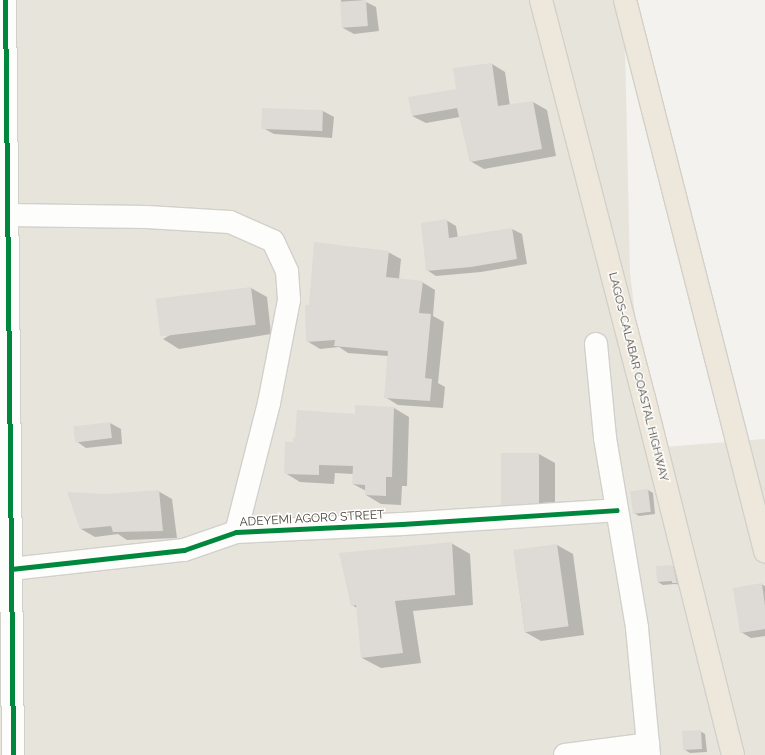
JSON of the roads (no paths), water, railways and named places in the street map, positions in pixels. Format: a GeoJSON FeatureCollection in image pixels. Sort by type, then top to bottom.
{"type":"FeatureCollection","features":[{"type":"Feature","properties":{"kind":"highway","name":"LAGOS-CALABAR COASTAL HIGHWAY"},"geometry":{"type":"LineString","coordinates":[[541,0],[644,398],[733,755]]}},
{"type":"Feature","properties":{"kind":"highway"},"geometry":{"type":"LineString","coordinates":[[625,0],[765,551]]}},
{"type":"Feature","properties":{"kind":"street"},"geometry":{"type":"LineString","coordinates":[[5,0],[3,80],[7,215],[11,569],[6,719],[13,755]]}},
{"type":"Feature","properties":{"kind":"street"},"geometry":{"type":"LineString","coordinates":[[7,215],[147,217],[230,222],[273,241],[287,271],[289,300],[269,403],[236,532]]}},
{"type":"Feature","properties":{"kind":"street"},"geometry":{"type":"LineString","coordinates":[[565,755],[649,749],[637,628],[605,438],[596,344]]}},
{"type":"Feature","properties":{"kind":"street","name":"ADEYEMI AGORO STREET"},"geometry":{"type":"LineString","coordinates":[[11,569],[184,550],[236,532],[402,524],[617,510]]}}]}
